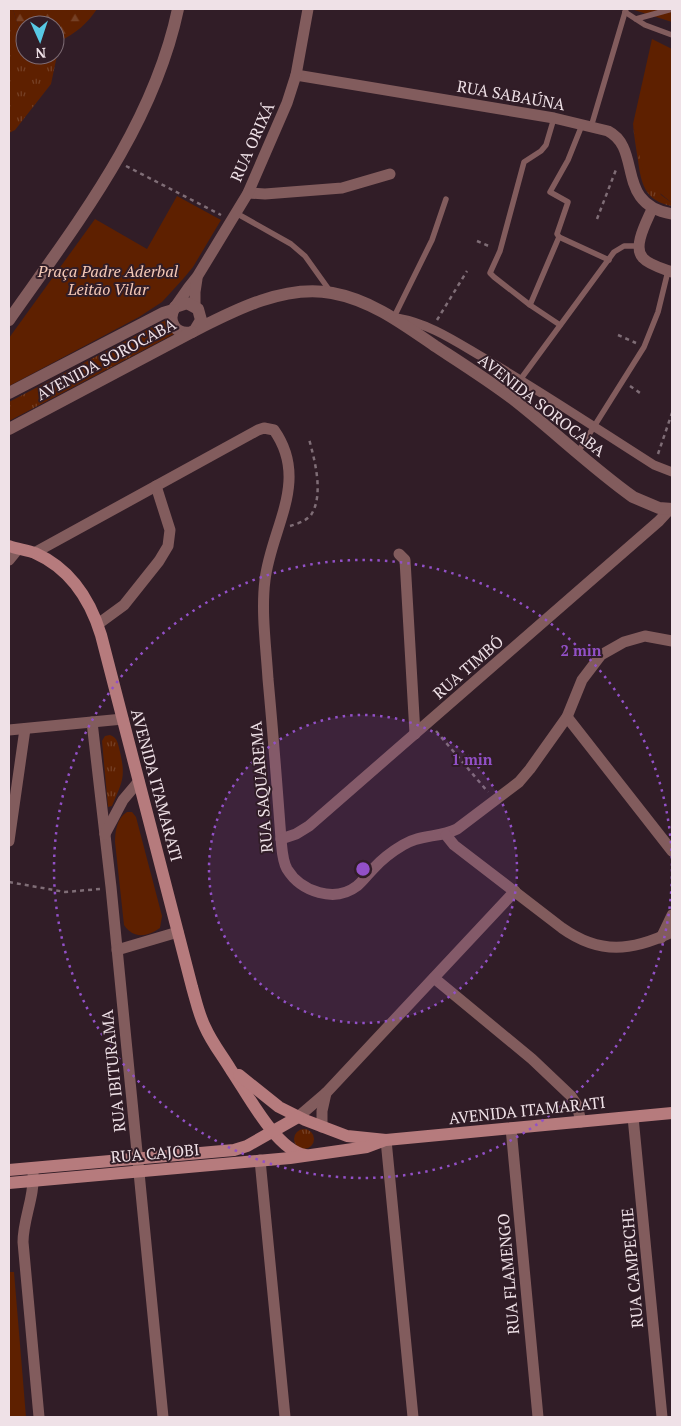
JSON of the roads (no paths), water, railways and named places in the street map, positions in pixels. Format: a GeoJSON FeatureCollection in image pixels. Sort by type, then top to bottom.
{"type":"FeatureCollection","features":[{"type":"Feature","properties":{"kind":"main road","name":"AVENIDA ITAMARATI"},"geometry":{"type":"LineString","coordinates":[[14,548],[34,553],[62,570],[83,593],[98,624],[192,987],[205,1027],[213,1044],[231,1068],[262,1118],[272,1132],[284,1143]]}},
{"type":"Feature","properties":{"kind":"main road","name":"AVENIDA ITAMARATI"},"geometry":{"type":"LineString","coordinates":[[231,1068],[279,1107],[298,1116]]}},
{"type":"Feature","properties":{"kind":"main road","name":"AVENIDA ITAMARATI"},"geometry":{"type":"LineString","coordinates":[[322,1127],[347,1136],[386,1140],[672,1113]]}},
{"type":"Feature","properties":{"kind":"main road","name":"RUA CAJOBI"},"geometry":{"type":"LineString","coordinates":[[139,1165],[234,1150],[260,1139],[298,1116]]}},
{"type":"Feature","properties":{"kind":"main road"},"geometry":{"type":"LineString","coordinates":[[298,1116],[322,1127],[323,1142],[320,1147],[309,1155],[295,1153],[284,1143],[290,1125],[298,1116]]}},
{"type":"Feature","properties":{"kind":"main road"},"geometry":{"type":"LineString","coordinates":[[260,1139],[258,1147],[260,1160]]}},
{"type":"Feature","properties":{"kind":"main road","name":"AVENIDA ITAMARATI"},"geometry":{"type":"LineString","coordinates":[[309,1155],[367,1147],[386,1140]]}},
{"type":"Feature","properties":{"kind":"main road","name":"RUA CAJOBI"},"geometry":{"type":"LineString","coordinates":[[9,1170],[33,1174],[139,1165],[260,1160],[309,1155]]}},
{"type":"Feature","properties":{"kind":"main road","name":"RUA CAJOBI"},"geometry":{"type":"LineString","coordinates":[[9,1183],[33,1174]]}},
{"type":"Feature","properties":{"kind":"street"},"geometry":{"type":"LineString","coordinates":[[9,320],[92,202],[137,126],[165,57],[178,9]]}},
{"type":"Feature","properties":{"kind":"street","name":"RUA ORIXÁ"},"geometry":{"type":"LineString","coordinates":[[174,309],[197,277],[248,193],[287,102],[296,75],[308,9]]}},
{"type":"Feature","properties":{"kind":"street","name":"RUA SABAÚNA"},"geometry":{"type":"LineString","coordinates":[[296,75],[554,118],[615,135],[622,142],[631,180],[639,194],[652,209]]}},
{"type":"Feature","properties":{"kind":"street"},"geometry":{"type":"LineString","coordinates":[[248,193],[265,194],[342,188],[390,174]]}},
{"type":"Feature","properties":{"kind":"street"},"geometry":{"type":"LineString","coordinates":[[670,271],[643,258],[640,253],[640,246],[641,233],[652,209],[672,214]]}},
{"type":"Feature","properties":{"kind":"street","name":"RUA ORIXÁ"},"geometry":{"type":"LineString","coordinates":[[197,277],[195,292],[197,308]]}},
{"type":"Feature","properties":{"kind":"street","name":"AVENIDA SOROCABA"},"geometry":{"type":"LineString","coordinates":[[9,429],[194,331],[264,299],[282,294],[331,293],[363,302],[394,317],[498,388],[633,497],[649,504],[671,509]]}},
{"type":"Feature","properties":{"kind":"street"},"geometry":{"type":"LineString","coordinates":[[187,303],[197,308],[201,320],[194,331],[184,333],[174,327],[171,320],[174,309],[187,303]]}},
{"type":"Feature","properties":{"kind":"street","name":"AVENIDA SOROCABA"},"geometry":{"type":"LineString","coordinates":[[197,308],[215,314],[233,313]]}},
{"type":"Feature","properties":{"kind":"street","name":"AVENIDA SOROCABA"},"geometry":{"type":"LineString","coordinates":[[9,393],[174,309]]}},
{"type":"Feature","properties":{"kind":"street","name":"AVENIDA SOROCABA"},"geometry":{"type":"LineString","coordinates":[[394,317],[433,328],[520,380],[654,465],[672,472]]}},
{"type":"Feature","properties":{"kind":"street","name":"RUA SAQUAREMA"},"geometry":{"type":"LineString","coordinates":[[156,486],[258,430],[264,428],[274,430],[279,437],[288,464],[290,490],[265,579],[266,654],[283,859],[293,877],[300,884],[312,890],[328,894],[340,894],[358,885],[388,854],[406,843],[424,836],[446,835],[457,829],[519,782],[542,754],[568,717],[582,680],[601,655],[624,642],[645,636],[672,641]]}},
{"type":"Feature","properties":{"kind":"street"},"geometry":{"type":"LineString","coordinates":[[34,553],[156,486],[170,530],[168,546],[159,561],[124,605],[98,624]]}},
{"type":"Feature","properties":{"kind":"street","name":"RUA TIMBÓ"},"geometry":{"type":"LineString","coordinates":[[281,839],[296,834],[309,826],[671,509]]}},
{"type":"Feature","properties":{"kind":"street"},"geometry":{"type":"LineString","coordinates":[[9,560],[14,548]]}},
{"type":"Feature","properties":{"kind":"street"},"geometry":{"type":"LineString","coordinates":[[399,554],[405,560],[415,734]]}},
{"type":"Feature","properties":{"kind":"street"},"geometry":{"type":"LineString","coordinates":[[568,717],[672,850]]}},
{"type":"Feature","properties":{"kind":"street"},"geometry":{"type":"LineString","coordinates":[[9,730],[123,719]]}},
{"type":"Feature","properties":{"kind":"street","name":"RUA IBITURAMA"},"geometry":{"type":"LineString","coordinates":[[92,722],[111,888],[163,1417]]}},
{"type":"Feature","properties":{"kind":"street"},"geometry":{"type":"LineString","coordinates":[[9,841],[25,728]]}},
{"type":"Feature","properties":{"kind":"street"},"geometry":{"type":"LineString","coordinates":[[105,835],[123,800],[139,781]]}},
{"type":"Feature","properties":{"kind":"street"},"geometry":{"type":"LineString","coordinates":[[446,835],[454,845],[568,932],[593,944],[616,948],[632,947],[648,944],[672,932]]}},
{"type":"Feature","properties":{"kind":"street"},"geometry":{"type":"LineString","coordinates":[[298,1116],[326,1093],[516,891]]}},
{"type":"Feature","properties":{"kind":"street"},"geometry":{"type":"LineString","coordinates":[[661,938],[672,914]]}},
{"type":"Feature","properties":{"kind":"street"},"geometry":{"type":"LineString","coordinates":[[117,950],[178,932]]}},
{"type":"Feature","properties":{"kind":"street"},"geometry":{"type":"LineString","coordinates":[[434,978],[532,1059],[571,1096],[577,1105],[581,1122]]}},
{"type":"Feature","properties":{"kind":"street"},"geometry":{"type":"LineString","coordinates":[[322,1127],[322,1111],[326,1093]]}},
{"type":"Feature","properties":{"kind":"street","name":"RUA CAMPECHE"},"geometry":{"type":"LineString","coordinates":[[633,1116],[662,1417]]}},
{"type":"Feature","properties":{"kind":"street","name":"RUA FLAMENGO"},"geometry":{"type":"LineString","coordinates":[[511,1128],[538,1417]]}},
{"type":"Feature","properties":{"kind":"street"},"geometry":{"type":"LineString","coordinates":[[386,1140],[412,1417]]}},
{"type":"Feature","properties":{"kind":"street"},"geometry":{"type":"LineString","coordinates":[[260,1160],[285,1417]]}},
{"type":"Feature","properties":{"kind":"street"},"geometry":{"type":"LineString","coordinates":[[33,1174],[24,1222],[23,1242],[39,1417]]}},
{"type":"Feature","properties":{"kind":"lane"},"geometry":{"type":"LineString","coordinates":[[636,19],[672,9]]}},
{"type":"Feature","properties":{"kind":"lane"},"geometry":{"type":"LineString","coordinates":[[608,260],[559,238],[556,234],[568,202],[550,192],[586,126],[626,10],[645,25],[672,35]]}},
{"type":"Feature","properties":{"kind":"lane"},"geometry":{"type":"LineString","coordinates":[[554,118],[546,145],[541,151],[524,162],[500,251],[490,272],[530,305],[560,324]]}},
{"type":"Feature","properties":{"kind":"lane"},"geometry":{"type":"LineString","coordinates":[[394,317],[432,240],[446,199]]}},
{"type":"Feature","properties":{"kind":"lane"},"geometry":{"type":"LineString","coordinates":[[234,217],[291,244],[305,256],[331,293]]}},
{"type":"Feature","properties":{"kind":"lane"},"geometry":{"type":"LineString","coordinates":[[530,305],[559,238]]}},
{"type":"Feature","properties":{"kind":"lane"},"geometry":{"type":"LineString","coordinates":[[520,380],[619,247],[628,245],[640,246]]}},
{"type":"Feature","properties":{"kind":"lane"},"geometry":{"type":"LineString","coordinates":[[578,452],[644,347],[658,312],[670,271]]}},
{"type":"Feature","properties":{"kind":"park label","name":"Praça Padre Aderbal Leitão Vilar"},"geometry":{"type":"Point","coordinates":[108,280]}}]}
